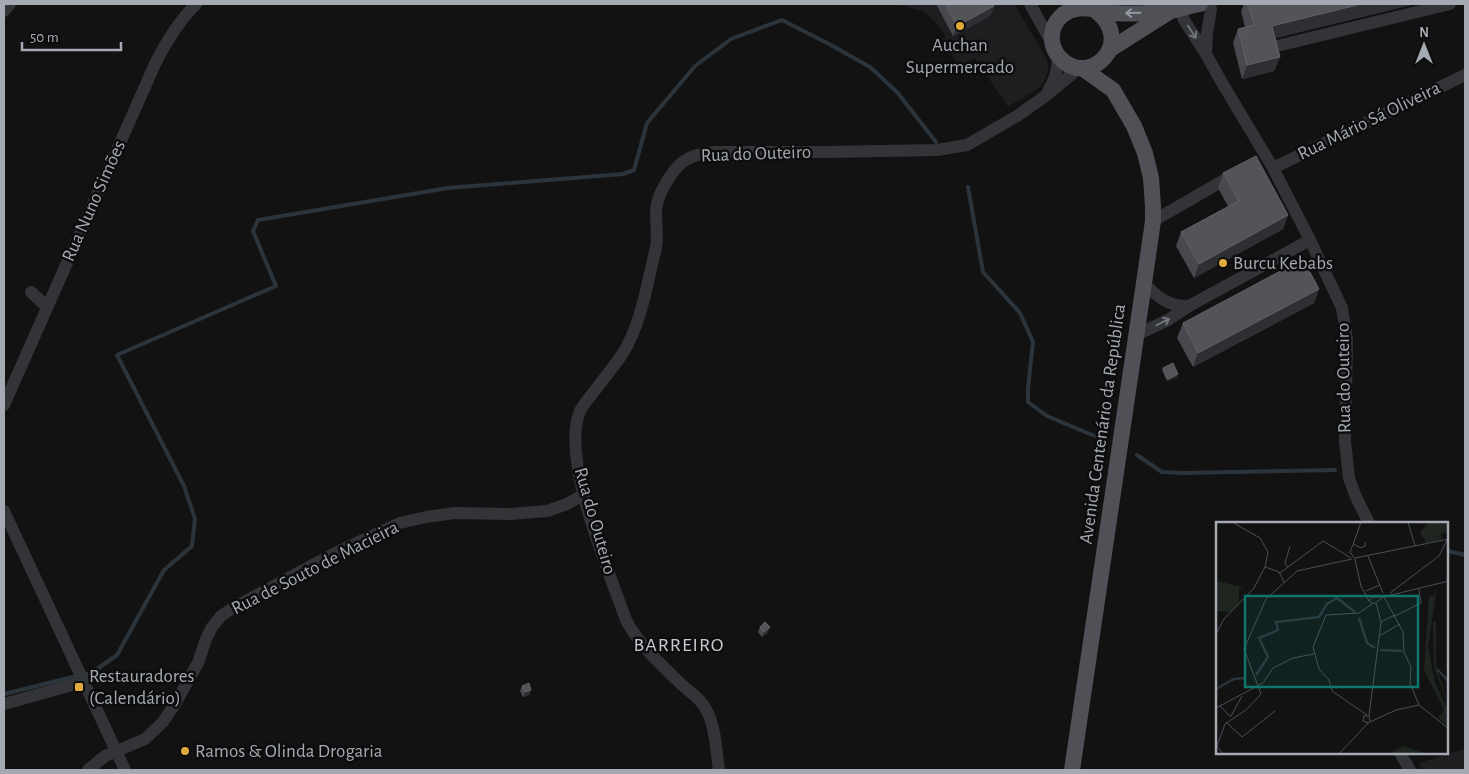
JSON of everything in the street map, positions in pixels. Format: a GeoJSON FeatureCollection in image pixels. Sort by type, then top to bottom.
{"type":"FeatureCollection","features":[{"type":"Feature","properties":{"kind":"main road"},"geometry":{"type":"LineString","coordinates":[[1176,10],[1108,52],[1096,64],[1080,68],[1064,62],[1055,51],[1052,36],[1054,27],[1066,12],[1074,9],[1085,8],[1114,13],[1176,10],[1200,4]]}},
{"type":"Feature","properties":{"kind":"main road"},"geometry":{"type":"LineString","coordinates":[[1085,8],[1104,17],[1109,24],[1112,42],[1108,52]]}},
{"type":"Feature","properties":{"kind":"main road","name":"Avenida Centenário da República"},"geometry":{"type":"LineString","coordinates":[[1072,770],[1153,221],[1152,192],[1145,153],[1134,126],[1113,90],[1108,52]]}},
{"type":"Feature","properties":{"kind":"main road","name":"Avenida Centenário da República"},"geometry":{"type":"LineString","coordinates":[[1080,68],[1113,90]]}},
{"type":"Feature","properties":{"kind":"street"},"geometry":{"type":"LineString","coordinates":[[4,11],[10,4]]}},
{"type":"Feature","properties":{"kind":"street","name":"Rua Nuno Simões"},"geometry":{"type":"LineString","coordinates":[[4,405],[158,58],[174,29],[196,4]]}},
{"type":"Feature","properties":{"kind":"street"},"geometry":{"type":"LineString","coordinates":[[1030,4],[1055,51]]}},
{"type":"Feature","properties":{"kind":"street"},"geometry":{"type":"LineString","coordinates":[[1206,54],[1210,4]]}},
{"type":"Feature","properties":{"kind":"street"},"geometry":{"type":"LineString","coordinates":[[1273,47],[1450,4]]}},
{"type":"Feature","properties":{"kind":"street","name":"Rua do Outeiro"},"geometry":{"type":"LineString","coordinates":[[1176,10],[1206,54],[1310,240],[1338,298],[1347,340],[1345,441],[1349,478],[1368,522]]}},
{"type":"Feature","properties":{"kind":"street","name":"Rua do Outeiro"},"geometry":{"type":"LineString","coordinates":[[1044,97],[1054,80],[1058,68],[1055,51]]}},
{"type":"Feature","properties":{"kind":"street","name":"Rua do Outeiro"},"geometry":{"type":"LineString","coordinates":[[718,770],[712,723],[702,702],[680,683],[632,633],[626,620],[583,495],[575,448],[577,423],[581,411],[623,352],[638,319],[658,238],[656,211],[658,199],[677,168],[685,160],[714,152],[937,150],[967,145],[1017,116],[1080,68]]}},
{"type":"Feature","properties":{"kind":"street","name":"Rua Mário Sá Oliveira"},"geometry":{"type":"LineString","coordinates":[[1266,162],[1465,74]]}},
{"type":"Feature","properties":{"kind":"street"},"geometry":{"type":"LineString","coordinates":[[1153,221],[1242,170]]}},
{"type":"Feature","properties":{"kind":"street"},"geometry":{"type":"LineString","coordinates":[[1136,335],[1168,320],[1189,306],[1310,240]]}},
{"type":"Feature","properties":{"kind":"street"},"geometry":{"type":"LineString","coordinates":[[1144,283],[1164,302],[1173,305],[1189,306]]}},
{"type":"Feature","properties":{"kind":"street"},"geometry":{"type":"LineString","coordinates":[[31,292],[47,307]]}},
{"type":"Feature","properties":{"kind":"street","name":"Rua de Souto de Macieira"},"geometry":{"type":"LineString","coordinates":[[88,770],[105,756],[145,739],[163,722],[176,704],[198,663],[212,627],[221,616],[234,608],[333,554],[400,523],[454,513],[510,514],[546,511],[567,504],[583,495]]}},
{"type":"Feature","properties":{"kind":"street"},"geometry":{"type":"LineString","coordinates":[[4,511],[125,770]]}},
{"type":"Feature","properties":{"kind":"street"},"geometry":{"type":"LineString","coordinates":[[4,704],[83,682]]}},
{"type":"Feature","properties":{"kind":"street"},"geometry":{"type":"LineString","coordinates":[[1401,754],[1410,770]]}},
{"type":"Feature","properties":{"kind":"shaded area"},"geometry":{"type":"Polygon","coordinates":[[[894,4],[1014,4],[1047,59],[1048,70],[1046,78],[1040,87],[1008,107],[975,58],[959,67],[942,39],[946,37],[936,23],[923,11],[894,4]]]}},
{"type":"Feature","properties":{"kind":"shaded area"},"geometry":{"type":"Polygon","coordinates":[[[1465,749],[1465,770],[1422,770],[1419,763],[1465,749]]]}},
{"type":"Feature","properties":{"kind":"building"},"geometry":{"type":"Polygon","coordinates":[[[945,4],[993,4],[994,6],[957,26],[945,4]]]}},
{"type":"Feature","properties":{"kind":"building"},"geometry":{"type":"Polygon","coordinates":[[[1248,4],[1361,4],[1272,26],[1280,57],[1247,65],[1238,29],[1254,25],[1248,4]]]}},
{"type":"Feature","properties":{"kind":"building"},"geometry":{"type":"Polygon","coordinates":[[[1256,156],[1288,215],[1199,264],[1181,232],[1239,201],[1223,173],[1256,156]]]}},
{"type":"Feature","properties":{"kind":"building"},"geometry":{"type":"Polygon","coordinates":[[[1303,259],[1319,289],[1198,353],[1183,323],[1303,259]]]}},
{"type":"Feature","properties":{"kind":"building"},"geometry":{"type":"Polygon","coordinates":[[[1173,363],[1178,374],[1168,379],[1163,368],[1173,363]]]}},
{"type":"Feature","properties":{"kind":"building"},"geometry":{"type":"Polygon","coordinates":[[[765,622],[770,627],[764,632],[760,627],[765,622]]]}},
{"type":"Feature","properties":{"kind":"building"},"geometry":{"type":"Polygon","coordinates":[[[529,683],[531,690],[525,692],[522,686],[529,683]]]}},
{"type":"Feature","properties":{"kind":"waterway"},"geometry":{"type":"LineString","coordinates":[[87,674],[93,672],[117,655],[164,570],[192,546],[195,519],[184,486],[117,355],[276,286],[253,231],[258,220],[448,188],[623,174],[634,170],[647,123],[695,66],[731,39],[782,20],[870,67],[897,92],[936,142]]}},
{"type":"Feature","properties":{"kind":"waterway"},"geometry":{"type":"LineString","coordinates":[[968,187],[983,272],[1020,313],[1033,342],[1028,402],[1047,416],[1102,439]]}},
{"type":"Feature","properties":{"kind":"waterway"},"geometry":{"type":"LineString","coordinates":[[1137,455],[1162,472],[1335,470]]}},
{"type":"Feature","properties":{"kind":"waterway"},"geometry":{"type":"LineString","coordinates":[[1449,551],[1465,555]]}},
{"type":"Feature","properties":{"kind":"waterway"},"geometry":{"type":"LineString","coordinates":[[4,694],[73,677]]}},
{"type":"Feature","properties":{"kind":"place","name":"Auchan Supermercado"},"geometry":{"type":"Point","coordinates":[960,26]}},
{"type":"Feature","properties":{"kind":"place","name":"Burcu Kebabs"},"geometry":{"type":"Point","coordinates":[1223,263]}},
{"type":"Feature","properties":{"kind":"place","name":"Restauradores (Calendário)"},"geometry":{"type":"Point","coordinates":[79,687]}},
{"type":"Feature","properties":{"kind":"place","name":"Ramos & Olinda Drogaria"},"geometry":{"type":"Point","coordinates":[185,751]}},
{"type":"Feature","properties":{"kind":"district","name":"BARREIRO"},"geometry":{"type":"Point","coordinates":[679,645]}}]}
